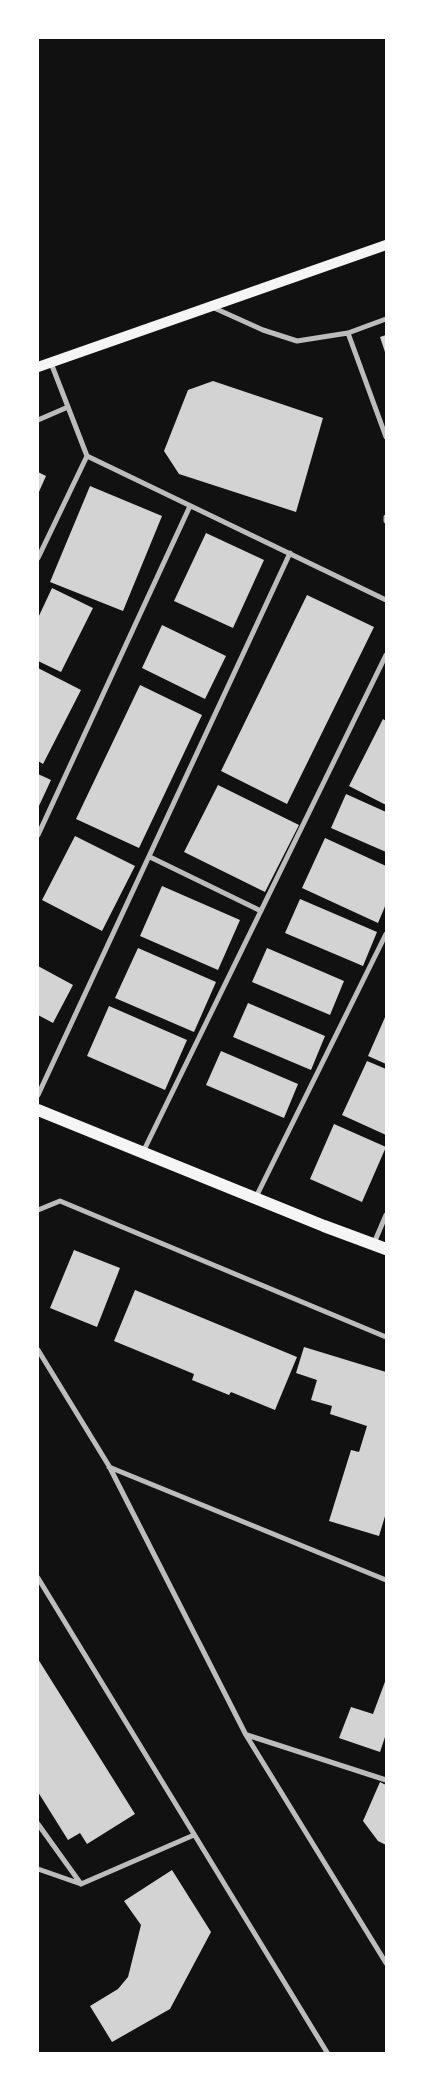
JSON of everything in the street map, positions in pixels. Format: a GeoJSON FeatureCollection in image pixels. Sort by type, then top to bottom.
{"type":"FeatureCollection","features":[{"type":"Feature","properties":{"kind":"main road"},"geometry":{"type":"LineString","coordinates":[[38,367],[386,245]]}},
{"type":"Feature","properties":{"kind":"main road"},"geometry":{"type":"LineString","coordinates":[[38,1110],[324,1226],[386,1249]]}},
{"type":"Feature","properties":{"kind":"street"},"geometry":{"type":"LineString","coordinates":[[209,306],[263,330],[297,341],[348,334],[386,319]]}},
{"type":"Feature","properties":{"kind":"street"},"geometry":{"type":"LineString","coordinates":[[348,334],[386,437]]}},
{"type":"Feature","properties":{"kind":"street"},"geometry":{"type":"LineString","coordinates":[[51,362],[87,456],[386,600]]}},
{"type":"Feature","properties":{"kind":"street"},"geometry":{"type":"LineString","coordinates":[[38,420],[68,407]]}},
{"type":"Feature","properties":{"kind":"street"},"geometry":{"type":"LineString","coordinates":[[38,558],[87,456]]}},
{"type":"Feature","properties":{"kind":"street"},"geometry":{"type":"LineString","coordinates":[[38,834],[190,506]]}},
{"type":"Feature","properties":{"kind":"street"},"geometry":{"type":"LineString","coordinates":[[38,1095],[290,554]]}},
{"type":"Feature","properties":{"kind":"street"},"geometry":{"type":"LineString","coordinates":[[143,1152],[386,655]]}},
{"type":"Feature","properties":{"kind":"street"},"geometry":{"type":"LineString","coordinates":[[150,856],[261,912]]}},
{"type":"Feature","properties":{"kind":"street"},"geometry":{"type":"LineString","coordinates":[[256,1197],[386,934]]}},
{"type":"Feature","properties":{"kind":"street"},"geometry":{"type":"LineString","coordinates":[[38,1210],[60,1201],[386,1337]]}},
{"type":"Feature","properties":{"kind":"street"},"geometry":{"type":"LineString","coordinates":[[374,1243],[386,1215]]}},
{"type":"Feature","properties":{"kind":"street"},"geometry":{"type":"LineString","coordinates":[[38,1350],[109,1466],[246,1735],[386,1963]]}},
{"type":"Feature","properties":{"kind":"street"},"geometry":{"type":"LineString","coordinates":[[109,1466],[386,1580]]}},
{"type":"Feature","properties":{"kind":"street"},"geometry":{"type":"LineString","coordinates":[[38,1578],[328,2054]]}},
{"type":"Feature","properties":{"kind":"street"},"geometry":{"type":"LineString","coordinates":[[246,1735],[386,1780]]}},
{"type":"Feature","properties":{"kind":"street"},"geometry":{"type":"LineString","coordinates":[[38,1824],[81,1884]]}},
{"type":"Feature","properties":{"kind":"street"},"geometry":{"type":"LineString","coordinates":[[38,1869],[81,1884],[194,1836]]}},
{"type":"Feature","properties":{"kind":"building"},"geometry":{"type":"Polygon","coordinates":[[[386,335],[386,355],[380,337],[386,335]]]}},
{"type":"Feature","properties":{"kind":"building"},"geometry":{"type":"Polygon","coordinates":[[[213,381],[323,418],[296,512],[179,474],[164,451],[188,390],[213,381]]]}},
{"type":"Feature","properties":{"kind":"building"},"geometry":{"type":"Polygon","coordinates":[[[38,472],[46,476],[38,494],[38,472]]]}},
{"type":"Feature","properties":{"kind":"building"},"geometry":{"type":"Polygon","coordinates":[[[90,486],[162,516],[123,611],[50,582],[90,486]]]}},
{"type":"Feature","properties":{"kind":"building"},"geometry":{"type":"Polygon","coordinates":[[[206,533],[264,560],[233,628],[174,601],[206,533]]]}},
{"type":"Feature","properties":{"kind":"building"},"geometry":{"type":"Polygon","coordinates":[[[52,588],[93,608],[61,672],[38,661],[38,618],[52,588]]]}},
{"type":"Feature","properties":{"kind":"building"},"geometry":{"type":"Polygon","coordinates":[[[307,595],[374,627],[287,804],[221,771],[307,595]]]}},
{"type":"Feature","properties":{"kind":"building"},"geometry":{"type":"Polygon","coordinates":[[[162,625],[226,656],[205,699],[142,668],[162,625]]]}},
{"type":"Feature","properties":{"kind":"building"},"geometry":{"type":"Polygon","coordinates":[[[38,668],[81,690],[43,764],[38,761],[38,668]]]}},
{"type":"Feature","properties":{"kind":"building"},"geometry":{"type":"Polygon","coordinates":[[[140,685],[202,715],[139,848],[76,819],[140,685]]]}},
{"type":"Feature","properties":{"kind":"building"},"geometry":{"type":"Polygon","coordinates":[[[383,719],[386,721],[386,805],[349,786],[383,719]]]}},
{"type":"Feature","properties":{"kind":"building"},"geometry":{"type":"Polygon","coordinates":[[[38,774],[51,780],[38,808],[38,774]]]}},
{"type":"Feature","properties":{"kind":"building"},"geometry":{"type":"Polygon","coordinates":[[[218,785],[299,825],[265,892],[184,852],[218,785]]]}},
{"type":"Feature","properties":{"kind":"building"},"geometry":{"type":"Polygon","coordinates":[[[346,794],[386,812],[386,852],[331,828],[346,794]]]}},
{"type":"Feature","properties":{"kind":"building"},"geometry":{"type":"Polygon","coordinates":[[[75,836],[135,866],[102,931],[42,900],[75,836]]]}},
{"type":"Feature","properties":{"kind":"building"},"geometry":{"type":"Polygon","coordinates":[[[325,838],[386,866],[386,904],[378,923],[302,888],[325,838]]]}},
{"type":"Feature","properties":{"kind":"building"},"geometry":{"type":"Polygon","coordinates":[[[162,886],[240,920],[218,970],[140,936],[162,886]]]}},
{"type":"Feature","properties":{"kind":"building"},"geometry":{"type":"Polygon","coordinates":[[[300,899],[377,932],[363,966],[285,933],[300,899]]]}},
{"type":"Feature","properties":{"kind":"building"},"geometry":{"type":"Polygon","coordinates":[[[138,948],[216,982],[194,1032],[115,998],[138,948]]]}},
{"type":"Feature","properties":{"kind":"building"},"geometry":{"type":"Polygon","coordinates":[[[267,948],[344,981],[330,1015],[252,982],[267,948]]]}},
{"type":"Feature","properties":{"kind":"building"},"geometry":{"type":"Polygon","coordinates":[[[38,966],[73,985],[53,1023],[38,1015],[38,966]]]}},
{"type":"Feature","properties":{"kind":"building"},"geometry":{"type":"Polygon","coordinates":[[[248,1003],[325,1036],[311,1070],[233,1037],[248,1003]]]}},
{"type":"Feature","properties":{"kind":"building"},"geometry":{"type":"Polygon","coordinates":[[[109,1006],[187,1040],[165,1090],[87,1056],[109,1006]]]}},
{"type":"Feature","properties":{"kind":"building"},"geometry":{"type":"Polygon","coordinates":[[[386,1015],[386,1064],[368,1056],[386,1015]]]}},
{"type":"Feature","properties":{"kind":"building"},"geometry":{"type":"Polygon","coordinates":[[[221,1051],[298,1084],[284,1118],[206,1085],[221,1051]]]}},
{"type":"Feature","properties":{"kind":"building"},"geometry":{"type":"Polygon","coordinates":[[[367,1061],[386,1069],[386,1135],[342,1115],[367,1061]]]}},
{"type":"Feature","properties":{"kind":"building"},"geometry":{"type":"Polygon","coordinates":[[[334,1124],[386,1147],[362,1202],[310,1179],[334,1124]]]}},
{"type":"Feature","properties":{"kind":"building"},"geometry":{"type":"Polygon","coordinates":[[[74,1250],[120,1268],[97,1327],[50,1308],[74,1250]]]}},
{"type":"Feature","properties":{"kind":"building"},"geometry":{"type":"Polygon","coordinates":[[[135,1290],[297,1357],[275,1410],[231,1392],[229,1395],[192,1380],[194,1374],[114,1341],[135,1290]]]}},
{"type":"Feature","properties":{"kind":"building"},"geometry":{"type":"Polygon","coordinates":[[[304,1347],[386,1372],[386,1513],[379,1536],[329,1521],[351,1450],[359,1452],[367,1426],[330,1414],[332,1406],[311,1400],[317,1380],[296,1373],[304,1347]]]}},
{"type":"Feature","properties":{"kind":"building"},"geometry":{"type":"Polygon","coordinates":[[[38,1659],[135,1814],[87,1844],[80,1833],[68,1840],[38,1792],[38,1659]]]}},
{"type":"Feature","properties":{"kind":"building"},"geometry":{"type":"Polygon","coordinates":[[[386,1679],[386,1734],[380,1752],[339,1738],[351,1707],[373,1714],[386,1679]]]}},
{"type":"Feature","properties":{"kind":"building"},"geometry":{"type":"Polygon","coordinates":[[[380,1782],[386,1785],[386,1845],[378,1841],[363,1821],[380,1782]]]}},
{"type":"Feature","properties":{"kind":"building"},"geometry":{"type":"Polygon","coordinates":[[[172,1870],[211,1932],[170,2009],[112,2042],[90,2006],[118,1989],[128,1977],[141,1925],[124,1901],[172,1870]]]}}]}
